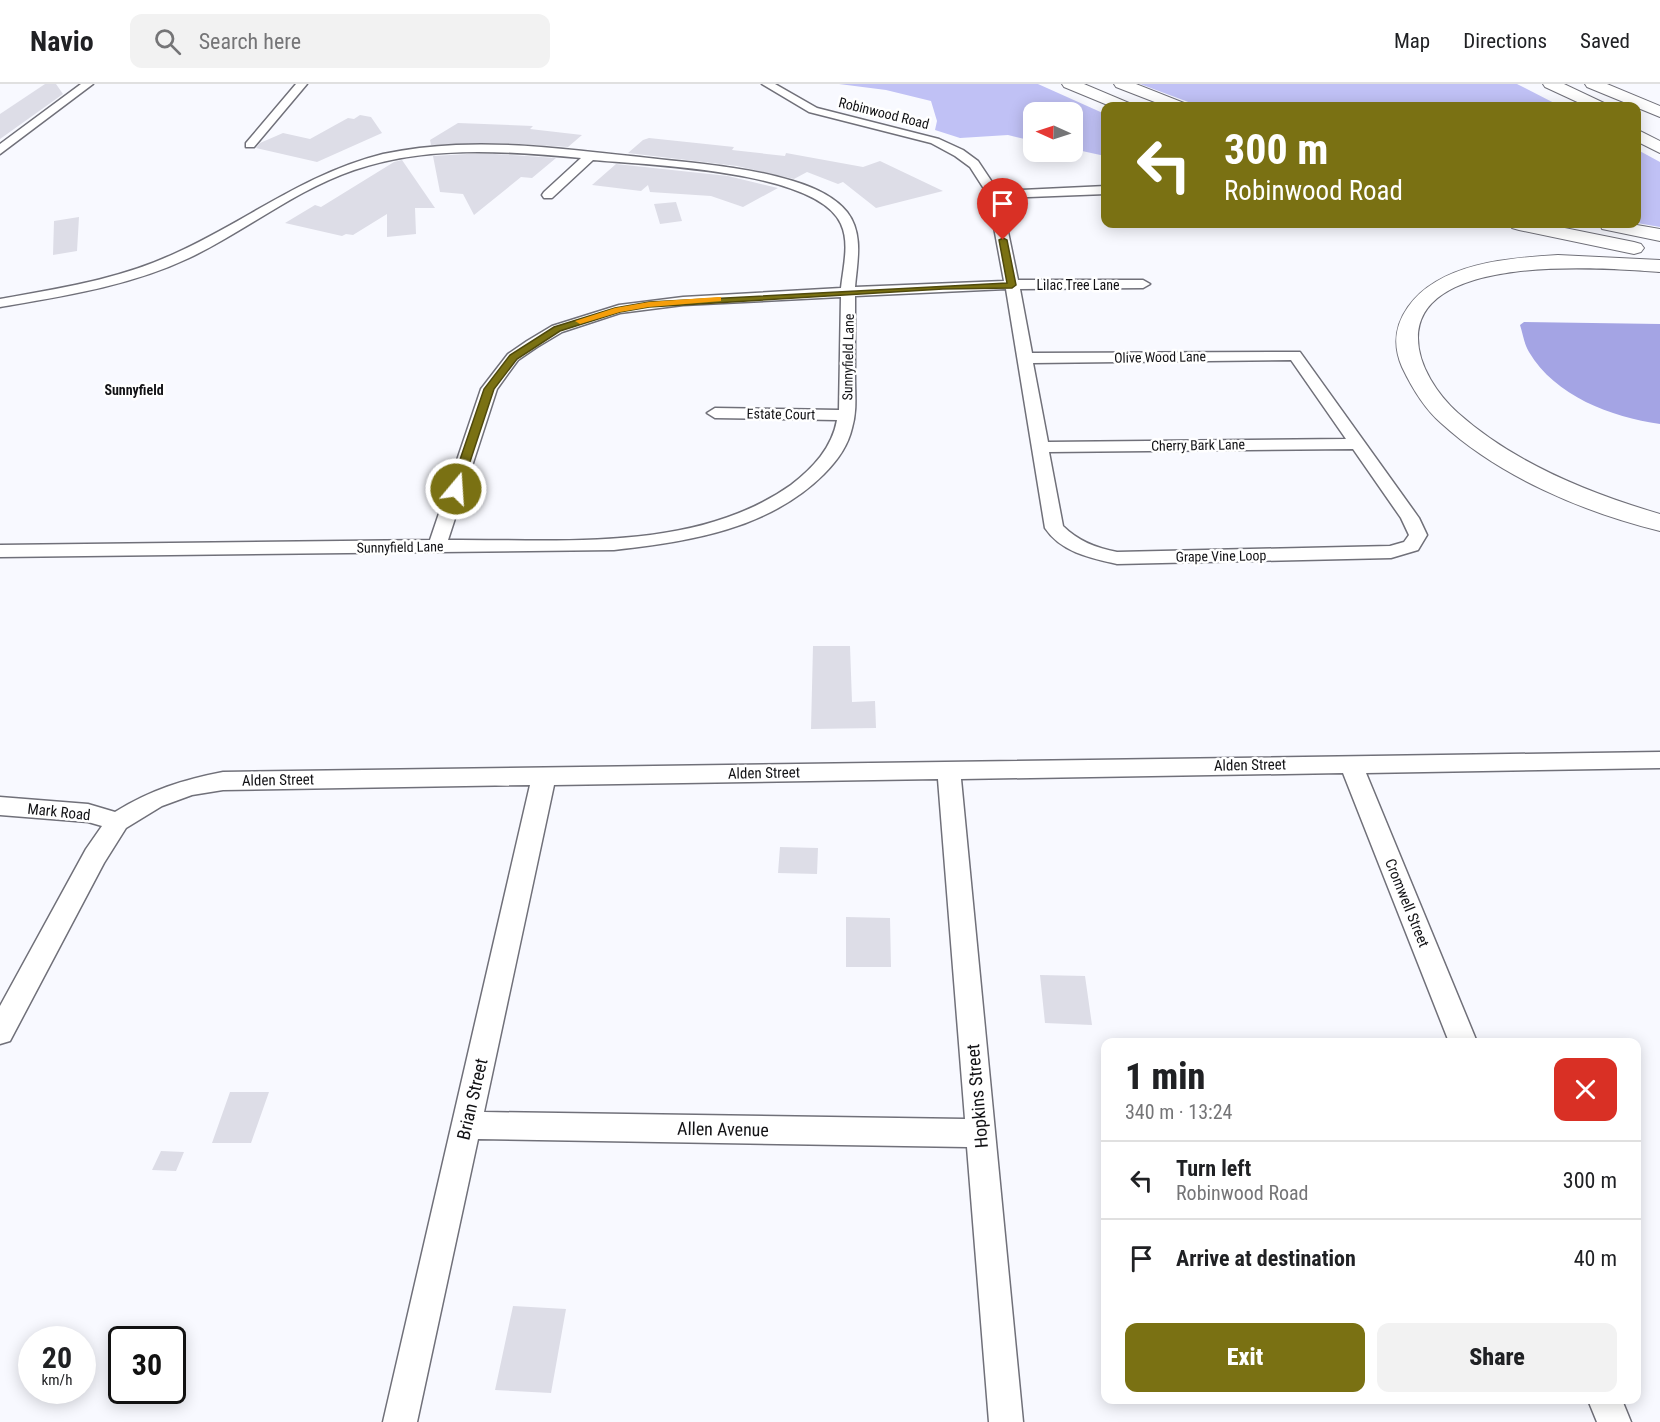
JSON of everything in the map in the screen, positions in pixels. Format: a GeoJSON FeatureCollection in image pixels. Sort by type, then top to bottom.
{"type":"FeatureCollection","features":[{"type":"Feature","properties":{"kind":"highway"},"geometry":{"type":"LineString","coordinates":[[1070,84],[1113,102]]}},
{"type":"Feature","properties":{"kind":"highway"},"geometry":{"type":"LineString","coordinates":[[1122,84],[1168,102]]}},
{"type":"Feature","properties":{"kind":"highway"},"geometry":{"type":"LineString","coordinates":[[1540,84],[1576,102]]}},
{"type":"Feature","properties":{"kind":"highway"},"geometry":{"type":"LineString","coordinates":[[1551,84],[1589,102]]}},
{"type":"Feature","properties":{"kind":"highway"},"geometry":{"type":"LineString","coordinates":[[1584,84],[1623,102]]}},
{"type":"Feature","properties":{"kind":"highway"},"geometry":{"type":"LineString","coordinates":[[1593,84],[1636,102]]}},
{"type":"Feature","properties":{"kind":"highway"},"geometry":{"type":"LineString","coordinates":[[1641,104],[1660,112]]}},
{"type":"Feature","properties":{"kind":"highway"},"geometry":{"type":"LineString","coordinates":[[1641,110],[1660,119]]}},
{"type":"Feature","properties":{"kind":"highway"},"geometry":{"type":"LineString","coordinates":[[1641,128],[1660,137]]}},
{"type":"Feature","properties":{"kind":"highway"},"geometry":{"type":"LineString","coordinates":[[1641,137],[1660,148]]}},
{"type":"Feature","properties":{"kind":"highway"},"geometry":{"type":"LineString","coordinates":[[1538,228],[1660,253]]}},
{"type":"Feature","properties":{"kind":"highway"},"geometry":{"type":"LineString","coordinates":[[1622,228],[1660,235]]}},
{"type":"Feature","properties":{"kind":"highway"},"geometry":{"type":"LineString","coordinates":[[1660,266],[1566,262],[1498,267],[1451,282],[1422,301],[1412,313],[1407,332],[1407,348],[1413,369],[1424,391],[1452,421],[1487,448],[1537,476],[1592,500],[1660,523]]}},
{"type":"Feature","properties":{"kind":"street"},"geometry":{"type":"LineString","coordinates":[[0,150],[88,84]]}},
{"type":"Feature","properties":{"kind":"street"},"geometry":{"type":"LineString","coordinates":[[250,145],[302,84]]}},
{"type":"Feature","properties":{"kind":"street","name":"Robinwood Road"},"geometry":{"type":"LineString","coordinates":[[767,84],[813,110],[905,131],[951,149],[974,164],[994,195],[1012,285]]}},
{"type":"Feature","properties":{"kind":"street","name":"Sunnyfield Lane"},"geometry":{"type":"LineString","coordinates":[[0,303],[93,286],[157,267],[187,253],[319,180],[384,157],[417,151],[508,147],[741,173],[799,187],[822,198],[837,210],[847,223],[851,236],[847,415],[841,438],[830,459],[810,479],[781,502],[735,521],[661,540],[614,544],[0,551]]}},
{"type":"Feature","properties":{"kind":"street"},"geometry":{"type":"LineString","coordinates":[[548,195],[590,156]]}},
{"type":"Feature","properties":{"kind":"street"},"geometry":{"type":"LineString","coordinates":[[994,195],[1101,190]]}},
{"type":"Feature","properties":{"kind":"street","name":"Lilac Tree Lane"},"geometry":{"type":"LineString","coordinates":[[437,546],[489,389],[513,357],[557,329],[587,318],[639,306],[848,292],[1012,285],[1143,284]]}},
{"type":"Feature","properties":{"kind":"street","name":"Grape Vine Loop"},"geometry":{"type":"LineString","coordinates":[[1012,285],[1054,528],[1065,540],[1087,551],[1118,558],[1391,552],[1411,546],[1418,536],[1410,518],[1295,355]]}},
{"type":"Feature","properties":{"kind":"street","name":"Olive Wood Lane"},"geometry":{"type":"LineString","coordinates":[[1025,358],[1295,355]]}},
{"type":"Feature","properties":{"kind":"street","name":"Estate Court"},"geometry":{"type":"LineString","coordinates":[[715,413],[847,415]]}},
{"type":"Feature","properties":{"kind":"street","name":"Cherry Bark Lane"},"geometry":{"type":"LineString","coordinates":[[1039,447],[1356,444]]}},
{"type":"Feature","properties":{"kind":"street","name":"Alden Street"},"geometry":{"type":"LineString","coordinates":[[0,1032],[95,856],[118,822],[154,800],[190,787],[223,781],[1660,760]]}},
{"type":"Feature","properties":{"kind":"street","name":"Cromwell Street"},"geometry":{"type":"LineString","coordinates":[[1351,764],[1460,1038]]}},
{"type":"Feature","properties":{"kind":"street","name":"Hopkins Street"},"geometry":{"type":"LineString","coordinates":[[949,770],[1006,1422]]}},
{"type":"Feature","properties":{"kind":"street","name":"Brian Street"},"geometry":{"type":"LineString","coordinates":[[400,1422],[544,776]]}},
{"type":"Feature","properties":{"kind":"street","name":"Mark Road"},"geometry":{"type":"LineString","coordinates":[[0,806],[88,813],[118,822]]}},
{"type":"Feature","properties":{"kind":"street","name":"Allen Avenue"},"geometry":{"type":"LineString","coordinates":[[466,1125],[981,1133]]}},
{"type":"Feature","properties":{"kind":"street"},"geometry":{"type":"LineString","coordinates":[[1607,1404],[1614,1422]]}},
{"type":"Feature","properties":{"kind":"shaded area"},"geometry":{"type":"Polygon","coordinates":[[[839,84],[1038,84],[1078,102],[1023,102],[1023,139],[1008,135],[960,138],[935,130],[937,121],[931,101],[886,90],[839,84]]]}},
{"type":"Feature","properties":{"kind":"shaded area"},"geometry":{"type":"Polygon","coordinates":[[[1140,84],[1517,84],[1552,102],[1188,102],[1140,84]]]}},
{"type":"Feature","properties":{"kind":"shaded area"},"geometry":{"type":"Polygon","coordinates":[[[1083,104],[1101,112],[1101,155],[1083,151],[1083,104]]]}},
{"type":"Feature","properties":{"kind":"shaded area"},"geometry":{"type":"Polygon","coordinates":[[[1641,152],[1660,162],[1660,227],[1641,224],[1641,152]]]}},
{"type":"Feature","properties":{"kind":"shaded area"},"geometry":{"type":"Polygon","coordinates":[[[1524,322],[1660,324],[1660,424],[1604,410],[1586,402],[1554,381],[1527,349],[1520,325],[1524,322]]]}},
{"type":"Feature","properties":{"kind":"building"},"geometry":{"type":"Polygon","coordinates":[[[45,84],[56,84],[63,94],[0,139],[0,114],[45,84]]]}},
{"type":"Feature","properties":{"kind":"building"},"geometry":{"type":"Polygon","coordinates":[[[360,115],[371,117],[382,133],[317,162],[256,148],[260,143],[283,133],[310,139],[348,118],[354,119],[360,115]]]}},
{"type":"Feature","properties":{"kind":"building"},"geometry":{"type":"Polygon","coordinates":[[[458,123],[533,126],[530,129],[582,135],[568,147],[502,143],[431,145],[430,140],[458,123]]]}},
{"type":"Feature","properties":{"kind":"building"},"geometry":{"type":"Polygon","coordinates":[[[649,138],[734,147],[732,150],[785,156],[786,153],[863,167],[880,161],[943,191],[876,208],[843,182],[838,184],[807,172],[794,179],[737,166],[628,153],[643,140],[649,138]]]}},
{"type":"Feature","properties":{"kind":"building"},"geometry":{"type":"Polygon","coordinates":[[[467,154],[556,158],[532,178],[521,177],[474,215],[463,194],[440,192],[433,156],[467,154]]]}},
{"type":"Feature","properties":{"kind":"building"},"geometry":{"type":"Polygon","coordinates":[[[402,160],[435,208],[415,208],[416,234],[387,237],[387,214],[353,235],[342,236],[285,223],[315,205],[321,207],[394,162],[402,160]]]}},
{"type":"Feature","properties":{"kind":"building"},"geometry":{"type":"Polygon","coordinates":[[[616,164],[728,176],[778,188],[743,207],[711,196],[650,192],[648,185],[641,191],[592,185],[616,164]]]}},
{"type":"Feature","properties":{"kind":"building"},"geometry":{"type":"Polygon","coordinates":[[[676,202],[682,221],[660,224],[654,204],[676,202]]]}},
{"type":"Feature","properties":{"kind":"building"},"geometry":{"type":"Polygon","coordinates":[[[79,217],[77,251],[53,255],[54,221],[79,217]]]}},
{"type":"Feature","properties":{"kind":"building"},"geometry":{"type":"Polygon","coordinates":[[[813,646],[850,646],[852,702],[875,701],[876,728],[811,729],[813,646]]]}},
{"type":"Feature","properties":{"kind":"building"},"geometry":{"type":"Polygon","coordinates":[[[780,847],[818,848],[817,874],[778,873],[780,847]]]}},
{"type":"Feature","properties":{"kind":"building"},"geometry":{"type":"Polygon","coordinates":[[[846,917],[890,918],[891,967],[846,967],[846,917]]]}},
{"type":"Feature","properties":{"kind":"building"},"geometry":{"type":"Polygon","coordinates":[[[1040,975],[1085,976],[1092,1025],[1045,1023],[1040,975]]]}},
{"type":"Feature","properties":{"kind":"building"},"geometry":{"type":"Polygon","coordinates":[[[230,1092],[269,1092],[251,1143],[212,1143],[230,1092]]]}},
{"type":"Feature","properties":{"kind":"building"},"geometry":{"type":"Polygon","coordinates":[[[161,1151],[184,1152],[176,1171],[152,1170],[161,1151]]]}},
{"type":"Feature","properties":{"kind":"building"},"geometry":{"type":"Polygon","coordinates":[[[513,1306],[566,1309],[551,1393],[495,1390],[513,1306]]]}},
{"type":"Feature","properties":{"kind":"slow traffic"},"geometry":{"type":"LineString","coordinates":[[580,321],[618,309],[649,304],[718,299]]}},
{"type":"Feature","properties":{"kind":"district","name":"Sunnyfield"},"geometry":{"type":"Point","coordinates":[134,390]}},
{"type":"Feature","properties":{"kind":"route"},"geometry":{"type":"LineString","coordinates":[[456,489],[489,389],[513,357],[557,329],[618,309],[649,304],[1012,285],[1003,240]]}}]}
